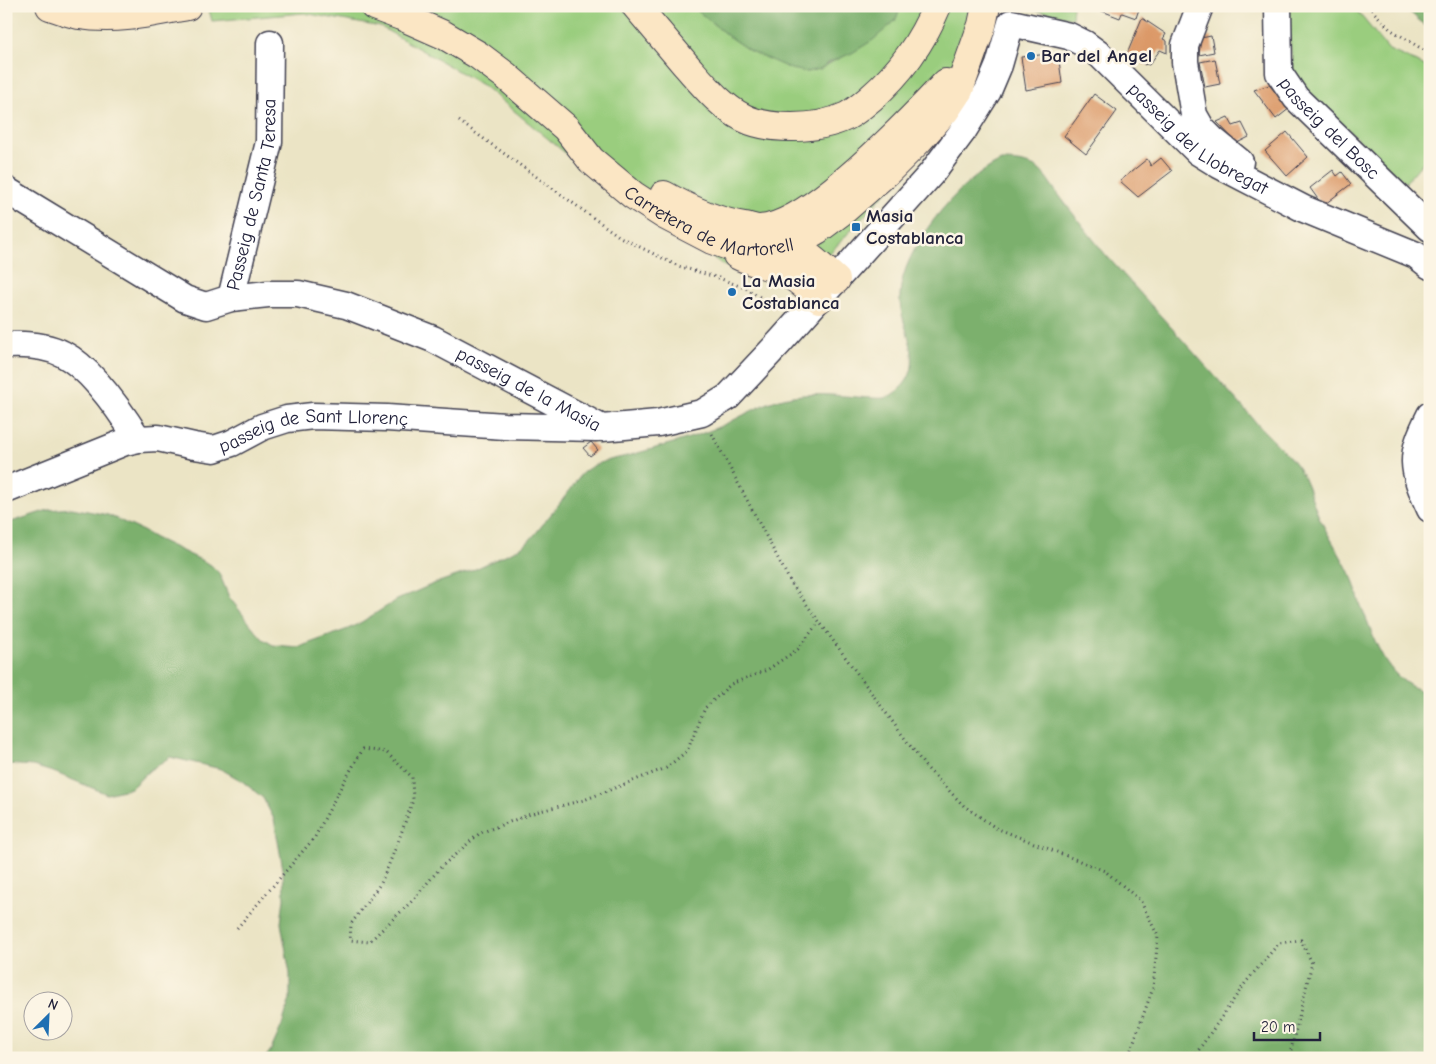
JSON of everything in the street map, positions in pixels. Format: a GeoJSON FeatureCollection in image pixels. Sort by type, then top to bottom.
{"type":"FeatureCollection","features":[{"type":"Feature","properties":{"kind":"main road"},"geometry":{"type":"LineString","coordinates":[[50,6],[78,15],[112,18],[138,16],[187,6]]}},
{"type":"Feature","properties":{"kind":"main road","name":"Carretera de Martorell"},"geometry":{"type":"LineString","coordinates":[[374,6],[444,35],[478,55],[506,76],[566,128],[591,160],[634,195],[664,215],[712,240],[734,248],[752,250],[769,249],[792,244],[817,230],[845,209],[887,172],[919,140],[959,90],[982,25],[986,6]]}},
{"type":"Feature","properties":{"kind":"main road"},"geometry":{"type":"LineString","coordinates":[[636,6],[700,80],[724,104],[744,118],[760,123],[777,127],[806,127],[825,124],[848,116],[884,86],[920,42],[937,6]]}},
{"type":"Feature","properties":{"kind":"main road"},"geometry":{"type":"LineString","coordinates":[[566,128],[658,192],[723,222],[760,229],[780,224],[802,213],[843,182],[907,123],[972,54]]}},
{"type":"Feature","properties":{"kind":"main road"},"geometry":{"type":"LineString","coordinates":[[794,277],[790,266],[790,254],[792,244],[800,228],[818,212],[843,182]]}},
{"type":"Feature","properties":{"kind":"main road"},"geometry":{"type":"LineString","coordinates":[[739,225],[792,244],[802,251],[827,289]]}},
{"type":"Feature","properties":{"kind":"main road"},"geometry":{"type":"LineString","coordinates":[[712,240],[746,259],[827,289]]}},
{"type":"Feature","properties":{"kind":"street"},"geometry":{"type":"LineString","coordinates":[[1200,6],[1185,45],[1185,62],[1194,115],[1202,129],[1212,139],[1282,198]]}},
{"type":"Feature","properties":{"kind":"street","name":"passeig del Bosc"},"geometry":{"type":"LineString","coordinates":[[1278,6],[1279,73],[1296,98],[1430,228]]}},
{"type":"Feature","properties":{"kind":"street","name":"passeig del Llobregat"},"geometry":{"type":"LineString","coordinates":[[827,289],[931,174],[962,131],[988,91],[998,65],[1012,15],[1070,36],[1085,44],[1100,55],[1198,152],[1219,165],[1304,209],[1416,255],[1430,266]]}},
{"type":"Feature","properties":{"kind":"street","name":"Passeig de Santa Teresa"},"geometry":{"type":"LineString","coordinates":[[6,190],[185,299],[206,306],[232,298],[269,142],[270,43]]}},
{"type":"Feature","properties":{"kind":"street","name":"passeig de la Masia"},"geometry":{"type":"LineString","coordinates":[[232,298],[268,294],[298,294],[346,305],[433,339],[602,428],[658,423],[702,413],[728,397],[827,289]]}},
{"type":"Feature","properties":{"kind":"street"},"geometry":{"type":"LineString","coordinates":[[6,345],[24,344],[63,354],[88,373],[126,420],[138,439]]}},
{"type":"Feature","properties":{"kind":"street"},"geometry":{"type":"LineString","coordinates":[[1430,415],[1416,446],[1414,463],[1418,483],[1430,508]]}},
{"type":"Feature","properties":{"kind":"street","name":"passeig de Sant Llorenç"},"geometry":{"type":"LineString","coordinates":[[6,490],[125,442],[158,438],[214,449],[232,443],[262,427],[287,419],[313,416],[387,418],[505,426],[602,428]]}},
{"type":"Feature","properties":{"kind":"path"},"geometry":{"type":"LineString","coordinates":[[1368,6],[1390,29],[1430,54]]}},
{"type":"Feature","properties":{"kind":"path"},"geometry":{"type":"LineString","coordinates":[[459,122],[620,237],[678,266],[720,278],[747,289],[799,321]]}},
{"type":"Feature","properties":{"kind":"path"},"geometry":{"type":"LineString","coordinates":[[702,413],[791,583],[925,766],[964,806],[996,828],[1106,872],[1140,900],[1158,936],[1153,988],[1128,1058]]}},
{"type":"Feature","properties":{"kind":"path"},"geometry":{"type":"LineString","coordinates":[[236,928],[314,837],[363,749],[386,752],[412,777],[413,800],[398,845],[381,883],[350,924],[350,940],[369,942],[411,902],[441,867],[480,833],[536,812],[584,800],[666,768],[686,751],[705,708],[731,684],[767,670],[798,648],[819,622]]}},
{"type":"Feature","properties":{"kind":"path"},"geometry":{"type":"LineString","coordinates":[[1193,1058],[1246,982],[1279,943],[1301,940],[1312,963],[1289,1058]]}},
{"type":"Feature","properties":{"kind":"green space"},"geometry":{"type":"Polygon","coordinates":[[[208,6],[692,6],[728,36],[750,51],[820,69],[841,57],[900,9],[901,6],[1001,6],[999,37],[994,50],[936,138],[818,266],[765,274],[725,266],[592,175],[484,86],[381,27],[304,13],[212,21],[208,6]]]}},
{"type":"Feature","properties":{"kind":"green space"},"geometry":{"type":"Polygon","coordinates":[[[692,6],[901,6],[895,21],[873,40],[820,69],[807,72],[791,69],[750,51],[728,36],[692,6]]]}},
{"type":"Feature","properties":{"kind":"green space"},"geometry":{"type":"Polygon","coordinates":[[[1025,6],[1073,6],[1072,18],[1025,8],[1025,6]]]}},
{"type":"Feature","properties":{"kind":"green space"},"geometry":{"type":"Polygon","coordinates":[[[1286,6],[1353,6],[1389,50],[1430,68],[1430,154],[1405,183],[1294,79],[1286,6]]]}},
{"type":"Feature","properties":{"kind":"green space"},"geometry":{"type":"Polygon","coordinates":[[[1403,6],[1430,6],[1430,30],[1403,6]]]}},
{"type":"Feature","properties":{"kind":"green space"},"geometry":{"type":"Polygon","coordinates":[[[1001,161],[1027,164],[1035,167],[1046,177],[1105,254],[1256,423],[1293,461],[1304,478],[1319,517],[1353,580],[1362,608],[1383,657],[1398,676],[1417,689],[1430,694],[1430,1058],[265,1058],[271,1050],[282,1025],[290,999],[290,974],[281,923],[284,898],[283,869],[274,819],[263,798],[242,781],[221,769],[170,757],[150,770],[131,788],[107,794],[56,773],[33,766],[6,764],[6,524],[48,510],[72,508],[108,515],[211,565],[219,573],[229,597],[263,639],[273,645],[299,647],[348,629],[397,600],[433,584],[471,571],[518,549],[536,533],[581,475],[594,465],[698,435],[766,404],[784,398],[814,394],[883,398],[897,391],[907,380],[912,369],[912,357],[903,320],[900,295],[903,277],[911,257],[922,237],[951,199],[985,170],[1001,161]]]}},
{"type":"Feature","properties":{"kind":"building"},"geometry":{"type":"Polygon","coordinates":[[[1089,6],[1140,6],[1136,18],[1122,13],[1120,18],[1089,6]]]}},
{"type":"Feature","properties":{"kind":"building"},"geometry":{"type":"Polygon","coordinates":[[[1142,18],[1166,34],[1163,39],[1167,41],[1167,53],[1160,50],[1149,65],[1145,65],[1127,54],[1142,18]]]}},
{"type":"Feature","properties":{"kind":"building"},"geometry":{"type":"Polygon","coordinates":[[[1211,36],[1214,52],[1199,55],[1201,38],[1211,36]]]}},
{"type":"Feature","properties":{"kind":"building"},"geometry":{"type":"Polygon","coordinates":[[[1058,53],[1062,83],[1026,90],[1021,57],[1058,53]]]}},
{"type":"Feature","properties":{"kind":"building"},"geometry":{"type":"Polygon","coordinates":[[[1215,59],[1220,84],[1205,87],[1200,62],[1215,59]]]}},
{"type":"Feature","properties":{"kind":"building"},"geometry":{"type":"Polygon","coordinates":[[[1269,85],[1290,108],[1276,119],[1254,90],[1269,85]]]}},
{"type":"Feature","properties":{"kind":"building"},"geometry":{"type":"Polygon","coordinates":[[[1094,94],[1117,111],[1086,154],[1064,136],[1094,94]]]}},
{"type":"Feature","properties":{"kind":"building"},"geometry":{"type":"Polygon","coordinates":[[[1228,117],[1233,126],[1242,123],[1249,137],[1237,143],[1217,122],[1228,117]]]}},
{"type":"Feature","properties":{"kind":"building"},"geometry":{"type":"Polygon","coordinates":[[[1287,132],[1308,157],[1287,176],[1265,151],[1287,132]]]}},
{"type":"Feature","properties":{"kind":"building"},"geometry":{"type":"Polygon","coordinates":[[[1161,158],[1172,171],[1138,197],[1120,181],[1147,159],[1151,166],[1161,158]]]}},
{"type":"Feature","properties":{"kind":"building"},"geometry":{"type":"Polygon","coordinates":[[[1333,170],[1337,176],[1342,172],[1351,184],[1325,204],[1320,202],[1310,188],[1333,170]]]}},
{"type":"Feature","properties":{"kind":"building"},"geometry":{"type":"Polygon","coordinates":[[[591,442],[598,450],[590,456],[583,448],[591,442]]]}},
{"type":"Feature","properties":{"kind":"place","name":"Bar del Angel"},"geometry":{"type":"Point","coordinates":[1031,56]}},
{"type":"Feature","properties":{"kind":"place","name":"Masia Costablanca"},"geometry":{"type":"Point","coordinates":[856,227]}},
{"type":"Feature","properties":{"kind":"place","name":"La Masia Costablanca"},"geometry":{"type":"Point","coordinates":[732,292]}}]}
